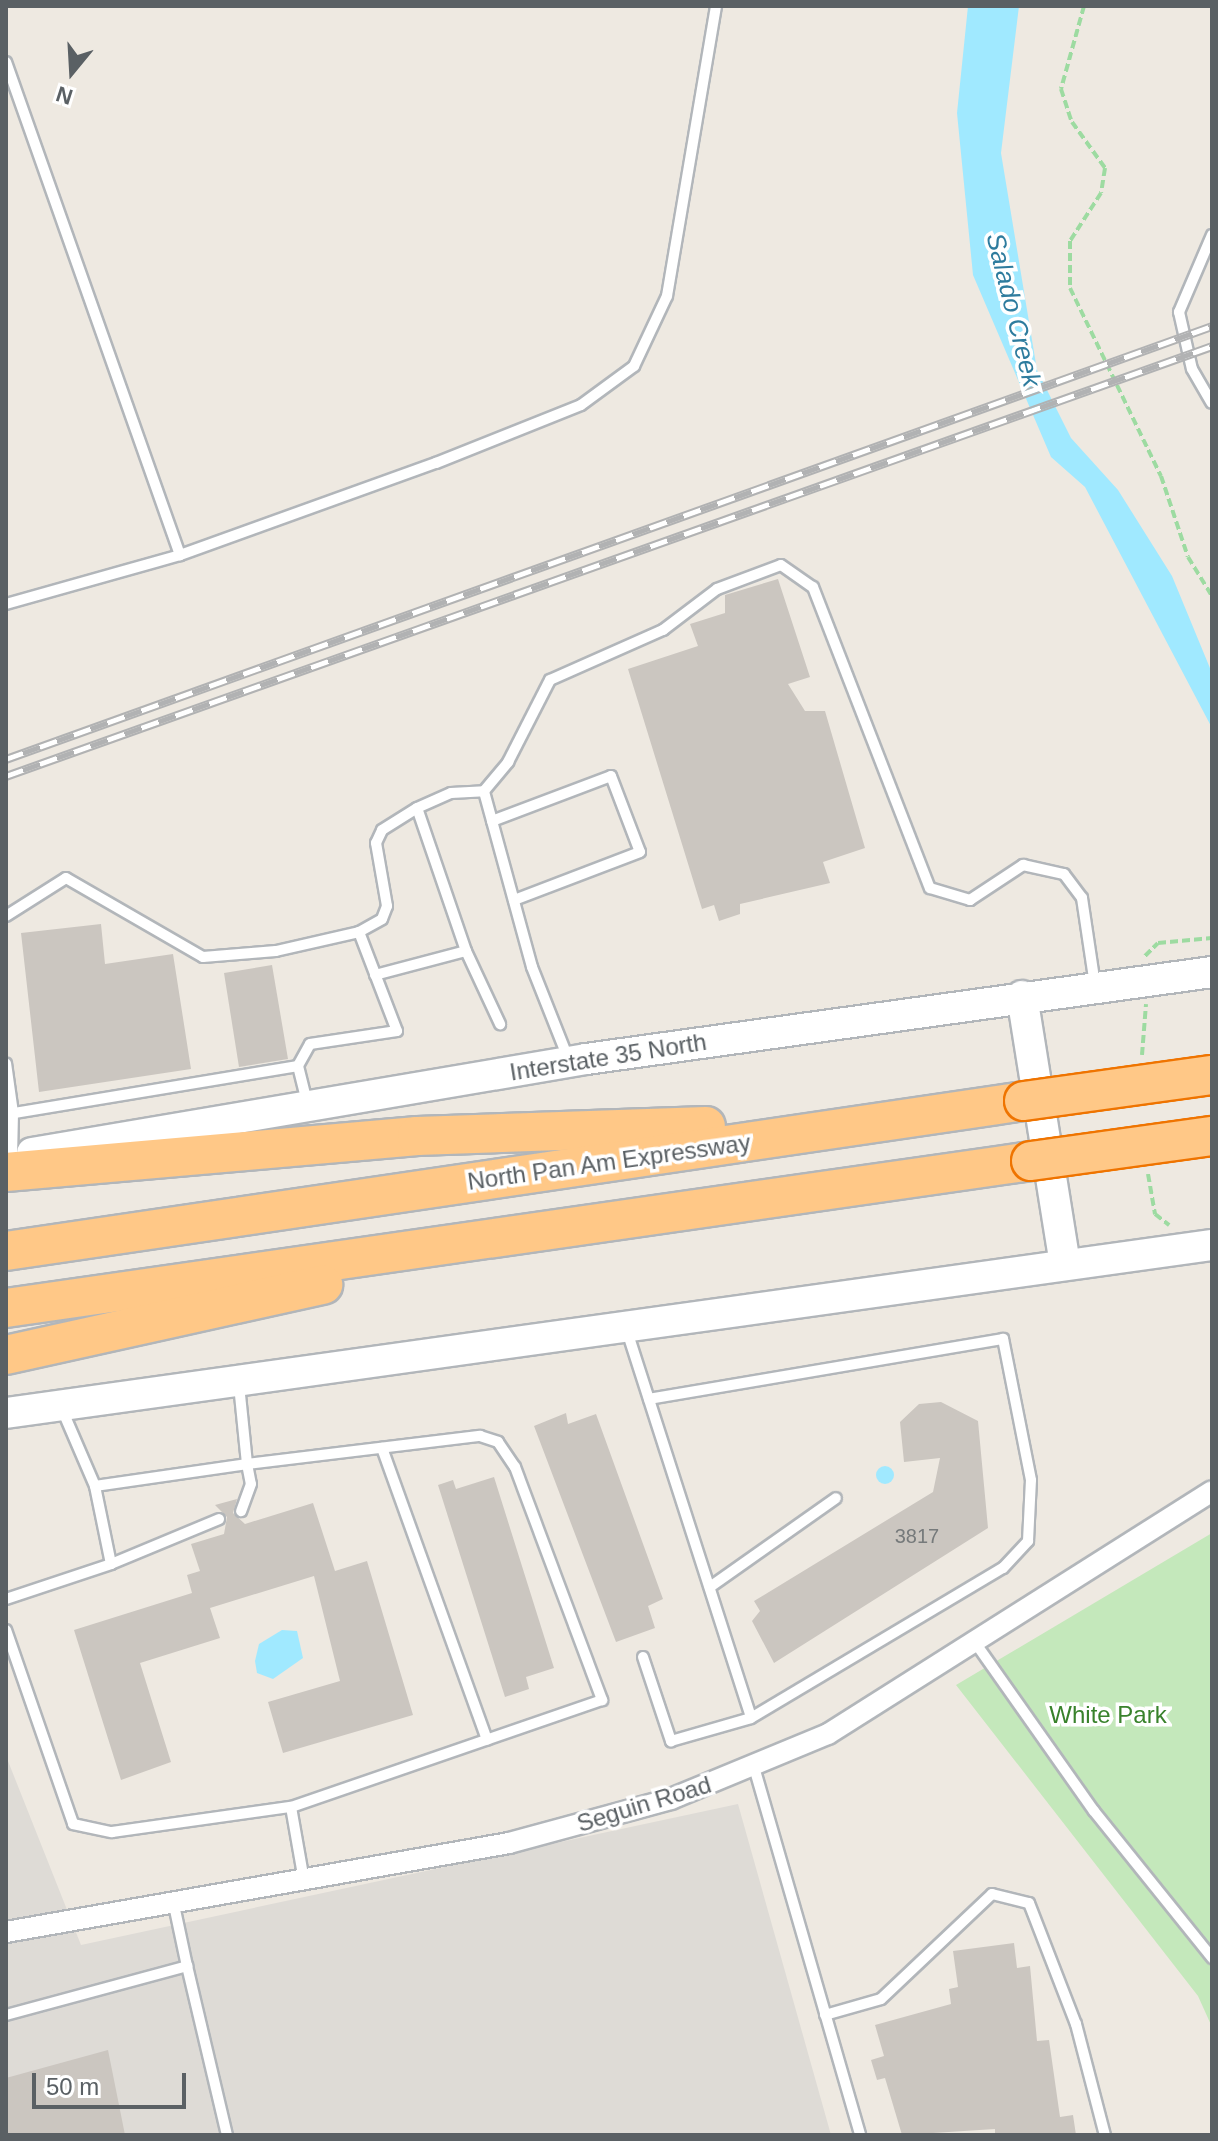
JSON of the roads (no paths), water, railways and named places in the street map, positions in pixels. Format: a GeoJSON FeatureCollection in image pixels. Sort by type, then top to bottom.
{"type":"FeatureCollection","features":[{"type":"Feature","properties":{"kind":"highway","name":"North Pan Am Expressway"},"geometry":{"type":"LineString","coordinates":[[6,1251],[1212,1075]]}},
{"type":"Feature","properties":{"kind":"highway"},"geometry":{"type":"LineString","coordinates":[[8,1162],[417,1136],[908,1118]]}},
{"type":"Feature","properties":{"kind":"highway"},"geometry":{"type":"LineString","coordinates":[[6,1308],[1212,1136]]}},
{"type":"Feature","properties":{"kind":"highway"},"geometry":{"type":"LineString","coordinates":[[6,1355],[323,1285],[441,1245]]}},
{"type":"Feature","properties":{"kind":"main road","name":"Interstate 35 North"},"geometry":{"type":"LineString","coordinates":[[8,1162],[569,1062],[1022,996],[1212,972]]}},
{"type":"Feature","properties":{"kind":"main road"},"geometry":{"type":"LineString","coordinates":[[1022,996],[1065,1264]]}},
{"type":"Feature","properties":{"kind":"main road"},"geometry":{"type":"LineString","coordinates":[[6,1413],[625,1324],[1212,1245]]}},
{"type":"Feature","properties":{"kind":"street","name":"Seguin Road"},"geometry":{"type":"LineString","coordinates":[[6,1932],[174,1905],[509,1843],[671,1799],[828,1734],[973,1639],[1212,1491]]}},
{"type":"Feature","properties":{"kind":"lane"},"geometry":{"type":"LineString","coordinates":[[6,604],[180,555],[581,405],[634,366],[667,296],[716,6]]}},
{"type":"Feature","properties":{"kind":"lane"},"geometry":{"type":"LineString","coordinates":[[6,62],[180,555]]}},
{"type":"Feature","properties":{"kind":"lane"},"geometry":{"type":"LineString","coordinates":[[1212,235],[1179,312],[1192,369],[1212,403]]}},
{"type":"Feature","properties":{"kind":"lane"},"geometry":{"type":"LineString","coordinates":[[569,1062],[514,900],[484,791],[550,680],[663,630],[717,589],[769,567],[791,568],[813,587],[930,888],[955,901],[970,900],[1023,865],[1064,874],[1082,898],[1095,987]]}},
{"type":"Feature","properties":{"kind":"lane"},"geometry":{"type":"LineString","coordinates":[[492,821],[611,776],[640,852],[514,900]]}},
{"type":"Feature","properties":{"kind":"lane"},"geometry":{"type":"LineString","coordinates":[[6,916],[66,878],[203,957],[359,932],[382,919],[387,906],[376,843],[382,830],[417,808],[451,793],[484,791]]}},
{"type":"Feature","properties":{"kind":"lane"},"geometry":{"type":"LineString","coordinates":[[417,808],[466,951],[500,1024]]}},
{"type":"Feature","properties":{"kind":"lane"},"geometry":{"type":"LineString","coordinates":[[308,1110],[298,1066],[310,1044],[397,1031],[359,932]]}},
{"type":"Feature","properties":{"kind":"lane"},"geometry":{"type":"LineString","coordinates":[[375,975],[466,951]]}},
{"type":"Feature","properties":{"kind":"lane"},"geometry":{"type":"LineString","coordinates":[[6,1063],[13,1113],[8,1162]]}},
{"type":"Feature","properties":{"kind":"lane"},"geometry":{"type":"LineString","coordinates":[[13,1113],[298,1066]]}},
{"type":"Feature","properties":{"kind":"lane"},"geometry":{"type":"LineString","coordinates":[[625,1324],[751,1718]]}},
{"type":"Feature","properties":{"kind":"lane"},"geometry":{"type":"LineString","coordinates":[[643,1657],[671,1741],[751,1718],[1003,1568],[1028,1541],[1031,1480],[1015,1374],[1003,1339],[649,1399]]}},
{"type":"Feature","properties":{"kind":"lane"},"geometry":{"type":"LineString","coordinates":[[238,1379],[251,1484],[241,1511]]}},
{"type":"Feature","properties":{"kind":"lane"},"geometry":{"type":"LineString","coordinates":[[60,1405],[95,1486],[111,1564]]}},
{"type":"Feature","properties":{"kind":"lane"},"geometry":{"type":"LineString","coordinates":[[6,1630],[73,1824],[112,1832],[291,1807],[602,1700],[515,1467],[498,1442],[480,1436],[95,1486]]}},
{"type":"Feature","properties":{"kind":"lane"},"geometry":{"type":"LineString","coordinates":[[382,1448],[487,1740]]}},
{"type":"Feature","properties":{"kind":"lane"},"geometry":{"type":"LineString","coordinates":[[710,1587],[836,1498]]}},
{"type":"Feature","properties":{"kind":"lane"},"geometry":{"type":"LineString","coordinates":[[6,1599],[111,1564],[219,1519]]}},
{"type":"Feature","properties":{"kind":"lane"},"geometry":{"type":"LineString","coordinates":[[973,1639],[1094,1811],[1212,1958]]}},
{"type":"Feature","properties":{"kind":"lane"},"geometry":{"type":"LineString","coordinates":[[754,1767],[860,2135]]}},
{"type":"Feature","properties":{"kind":"lane"},"geometry":{"type":"LineString","coordinates":[[291,1807],[304,1881]]}},
{"type":"Feature","properties":{"kind":"lane"},"geometry":{"type":"LineString","coordinates":[[825,2015],[881,1999],[992,1894],[1029,1903],[1076,2024],[1105,2135]]}},
{"type":"Feature","properties":{"kind":"lane"},"geometry":{"type":"LineString","coordinates":[[174,1905],[227,2135]]}},
{"type":"Feature","properties":{"kind":"lane"},"geometry":{"type":"LineString","coordinates":[[6,2015],[187,1966]]}},
{"type":"Feature","properties":{"kind":"water","name":"Salado Creek"},"geometry":{"type":"Polygon","coordinates":[[[968,6],[1019,6],[1001,153],[1037,370],[1071,438],[1118,490],[1172,576],[1212,673],[1212,728],[1085,487],[1051,457],[973,275],[957,113],[968,6]]]}},
{"type":"Feature","properties":{"kind":"water"},"geometry":{"type":"Polygon","coordinates":[[[881,1466],[889,1466],[894,1475],[892,1482],[881,1484],[876,1479],[876,1471],[881,1466]]]}},
{"type":"Feature","properties":{"kind":"water"},"geometry":{"type":"Polygon","coordinates":[[[282,1630],[297,1631],[303,1658],[273,1679],[257,1673],[255,1661],[259,1644],[282,1630]]]}},
{"type":"Feature","properties":{"kind":"railway"},"geometry":{"type":"LineString","coordinates":[[6,759],[1212,326]]}},
{"type":"Feature","properties":{"kind":"railway"},"geometry":{"type":"LineString","coordinates":[[6,776],[1212,346]]}},
{"type":"Feature","properties":{"kind":"park label","name":"White Park"},"geometry":{"type":"Point","coordinates":[1108,1715]}}]}
